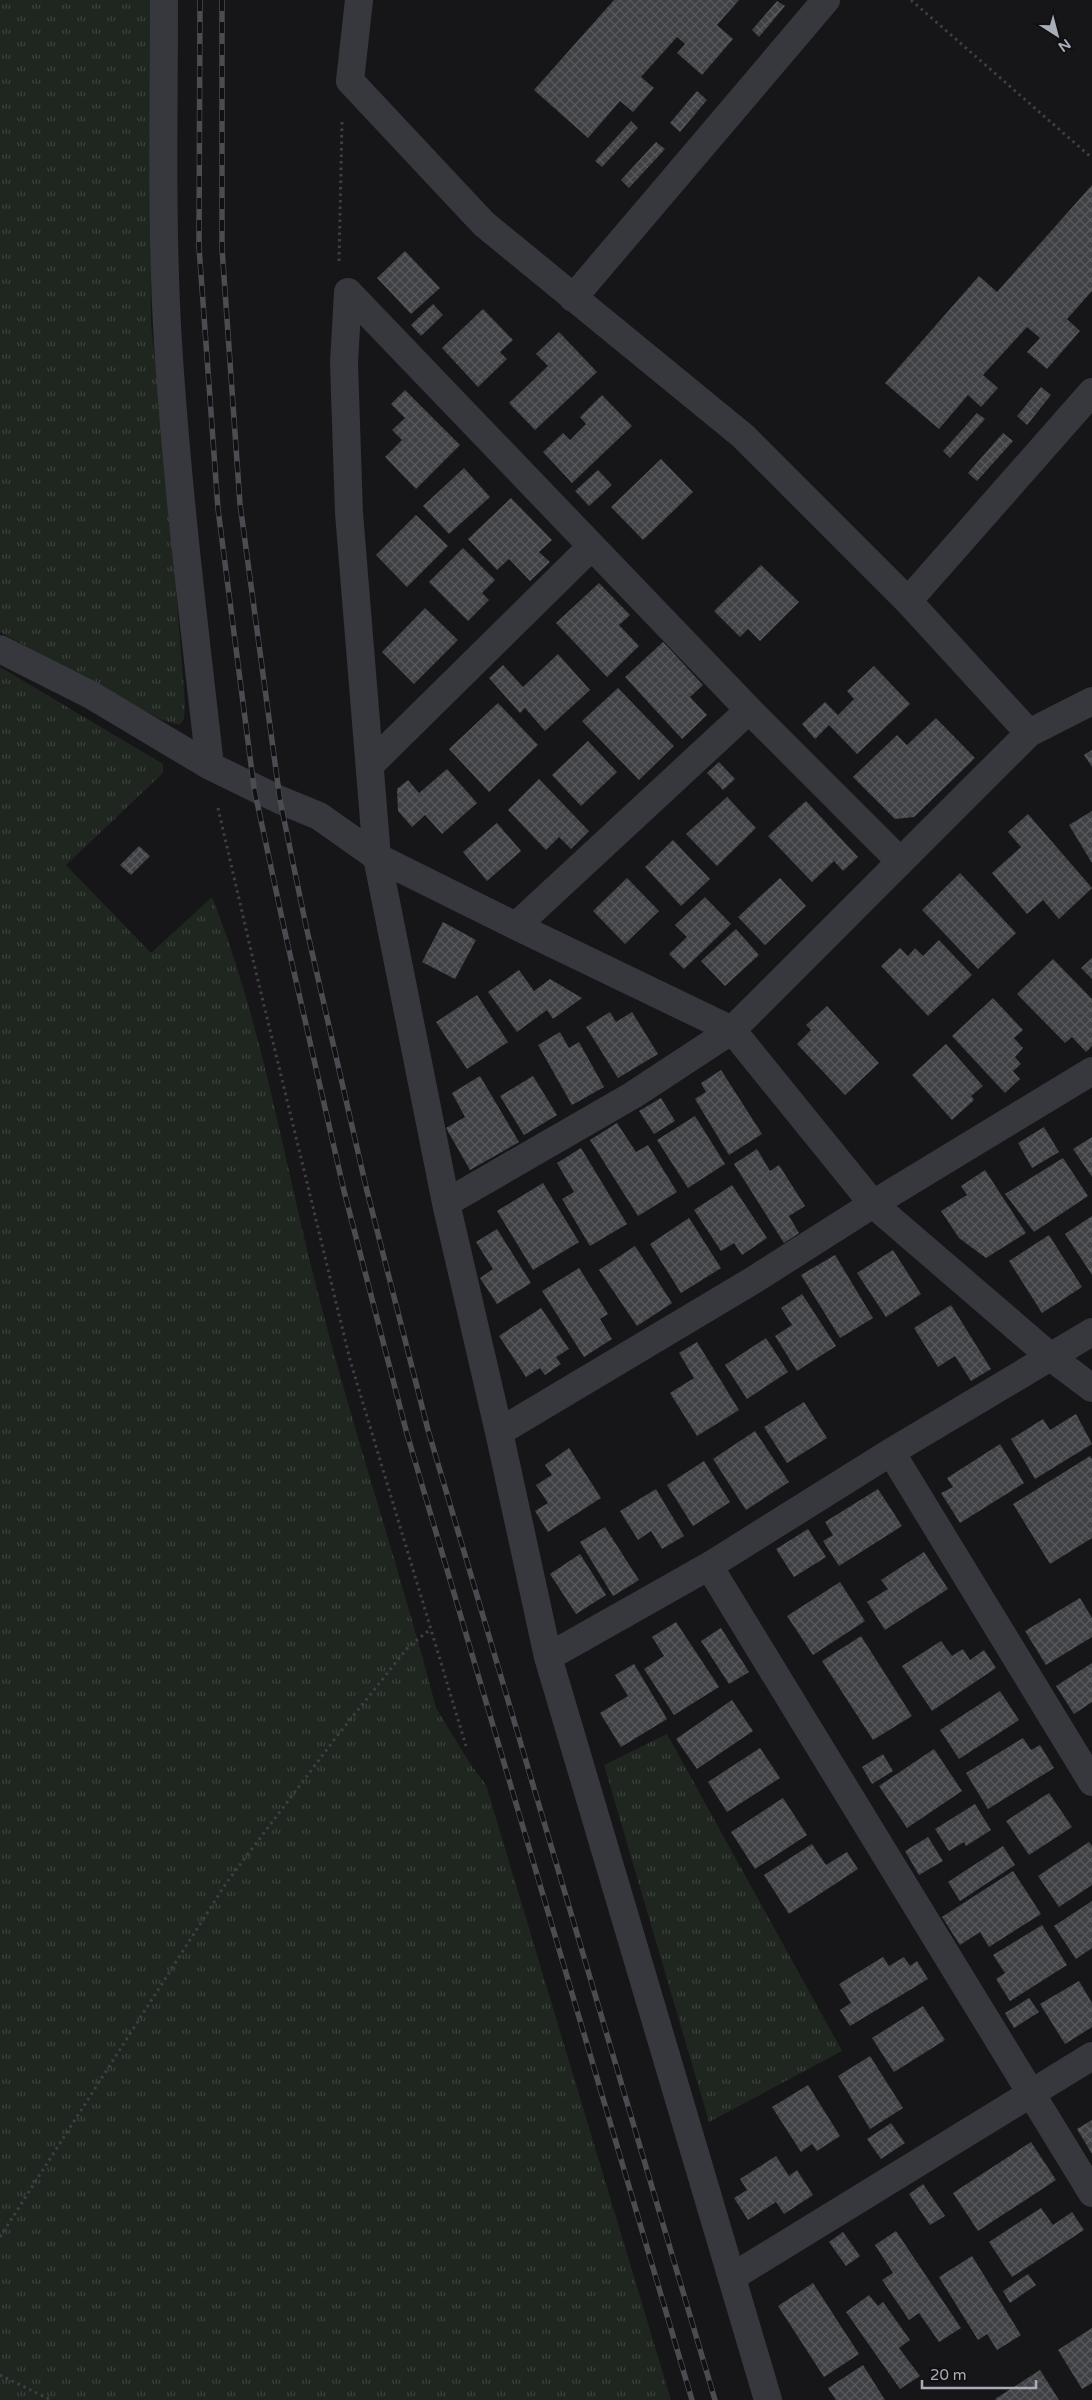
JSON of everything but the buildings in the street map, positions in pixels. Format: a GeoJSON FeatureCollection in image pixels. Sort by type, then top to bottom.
{"type":"FeatureCollection","features":[{"type":"Feature","properties":{"kind":"street"},"geometry":{"type":"LineString","coordinates":[[164,0],[164,222],[168,343],[181,494],[210,766]]}},
{"type":"Feature","properties":{"kind":"street"},"geometry":{"type":"LineString","coordinates":[[359,0],[350,80],[484,224],[572,298],[743,436],[908,601],[1029,733]]}},
{"type":"Feature","properties":{"kind":"street"},"geometry":{"type":"LineString","coordinates":[[572,298],[826,0]]}},
{"type":"Feature","properties":{"kind":"street"},"geometry":{"type":"LineString","coordinates":[[348,292],[749,710],[900,861]]}},
{"type":"Feature","properties":{"kind":"street"},"geometry":{"type":"LineString","coordinates":[[348,292],[344,363],[349,513],[377,857],[446,1203],[499,1432],[548,1657],[768,2400]]}},
{"type":"Feature","properties":{"kind":"street"},"geometry":{"type":"LineString","coordinates":[[908,601],[1092,392]]}},
{"type":"Feature","properties":{"kind":"street"},"geometry":{"type":"LineString","coordinates":[[370,764],[591,547]]}},
{"type":"Feature","properties":{"kind":"street"},"geometry":{"type":"LineString","coordinates":[[0,648],[91,695],[210,766],[280,800],[319,816],[377,857],[732,1030],[873,1204],[1052,1358],[1092,1388]]}},
{"type":"Feature","properties":{"kind":"street"},"geometry":{"type":"LineString","coordinates":[[446,1203],[632,1095],[732,1030],[1029,733],[1092,701]]}},
{"type":"Feature","properties":{"kind":"street"},"geometry":{"type":"LineString","coordinates":[[516,926],[749,710]]}},
{"type":"Feature","properties":{"kind":"street"},"geometry":{"type":"LineString","coordinates":[[499,1432],[752,1281],[873,1204],[1092,1071]]}},
{"type":"Feature","properties":{"kind":"street"},"geometry":{"type":"LineString","coordinates":[[548,1657],[709,1566],[891,1452],[1052,1358],[1092,1332]]}},
{"type":"Feature","properties":{"kind":"street"},"geometry":{"type":"LineString","coordinates":[[891,1452],[1084,1750],[1092,1782]]}},
{"type":"Feature","properties":{"kind":"street"},"geometry":{"type":"LineString","coordinates":[[709,1566],[1092,2193]]}},
{"type":"Feature","properties":{"kind":"street"},"geometry":{"type":"LineString","coordinates":[[732,2277],[1092,2056]]}},
{"type":"Feature","properties":{"kind":"path"},"geometry":{"type":"LineString","coordinates":[[911,0],[1092,158]]}},
{"type":"Feature","properties":{"kind":"path"},"geometry":{"type":"LineString","coordinates":[[348,292],[338,270],[342,92],[350,80]]}},
{"type":"Feature","properties":{"kind":"path"},"geometry":{"type":"LineString","coordinates":[[210,766],[254,968],[350,1360],[466,1746]]}},
{"type":"Feature","properties":{"kind":"path"},"geometry":{"type":"LineString","coordinates":[[0,2237],[227,1882],[334,1740],[409,1646],[431,1629]]}},
{"type":"Feature","properties":{"kind":"path"},"geometry":{"type":"LineString","coordinates":[[0,2374],[51,2400]]}},
{"type":"Feature","properties":{"kind":"green space"},"geometry":{"type":"Polygon","coordinates":[[[0,0],[150,0],[151,324],[165,450],[185,703],[184,719],[180,725],[162,720],[0,632],[0,0]]]}},
{"type":"Feature","properties":{"kind":"green space"},"geometry":{"type":"Polygon","coordinates":[[[0,667],[163,764],[163,773],[66,865],[151,953],[212,897],[246,997],[260,1048],[321,1305],[436,1708],[471,1765],[486,1785],[671,2400],[0,2400],[0,667]]]}},
{"type":"Feature","properties":{"kind":"green space"},"geometry":{"type":"Polygon","coordinates":[[[667,1734],[842,2051],[709,2122],[604,1765],[667,1734]]]}},
{"type":"Feature","properties":{"kind":"railway"},"geometry":{"type":"LineString","coordinates":[[200,0],[199,247],[218,509],[254,788],[344,1191],[407,1434],[692,2400]]}},
{"type":"Feature","properties":{"kind":"railway"},"geometry":{"type":"LineString","coordinates":[[222,0],[222,248],[240,504],[280,800],[306,926],[366,1187],[428,1430],[715,2400]]}}]}
